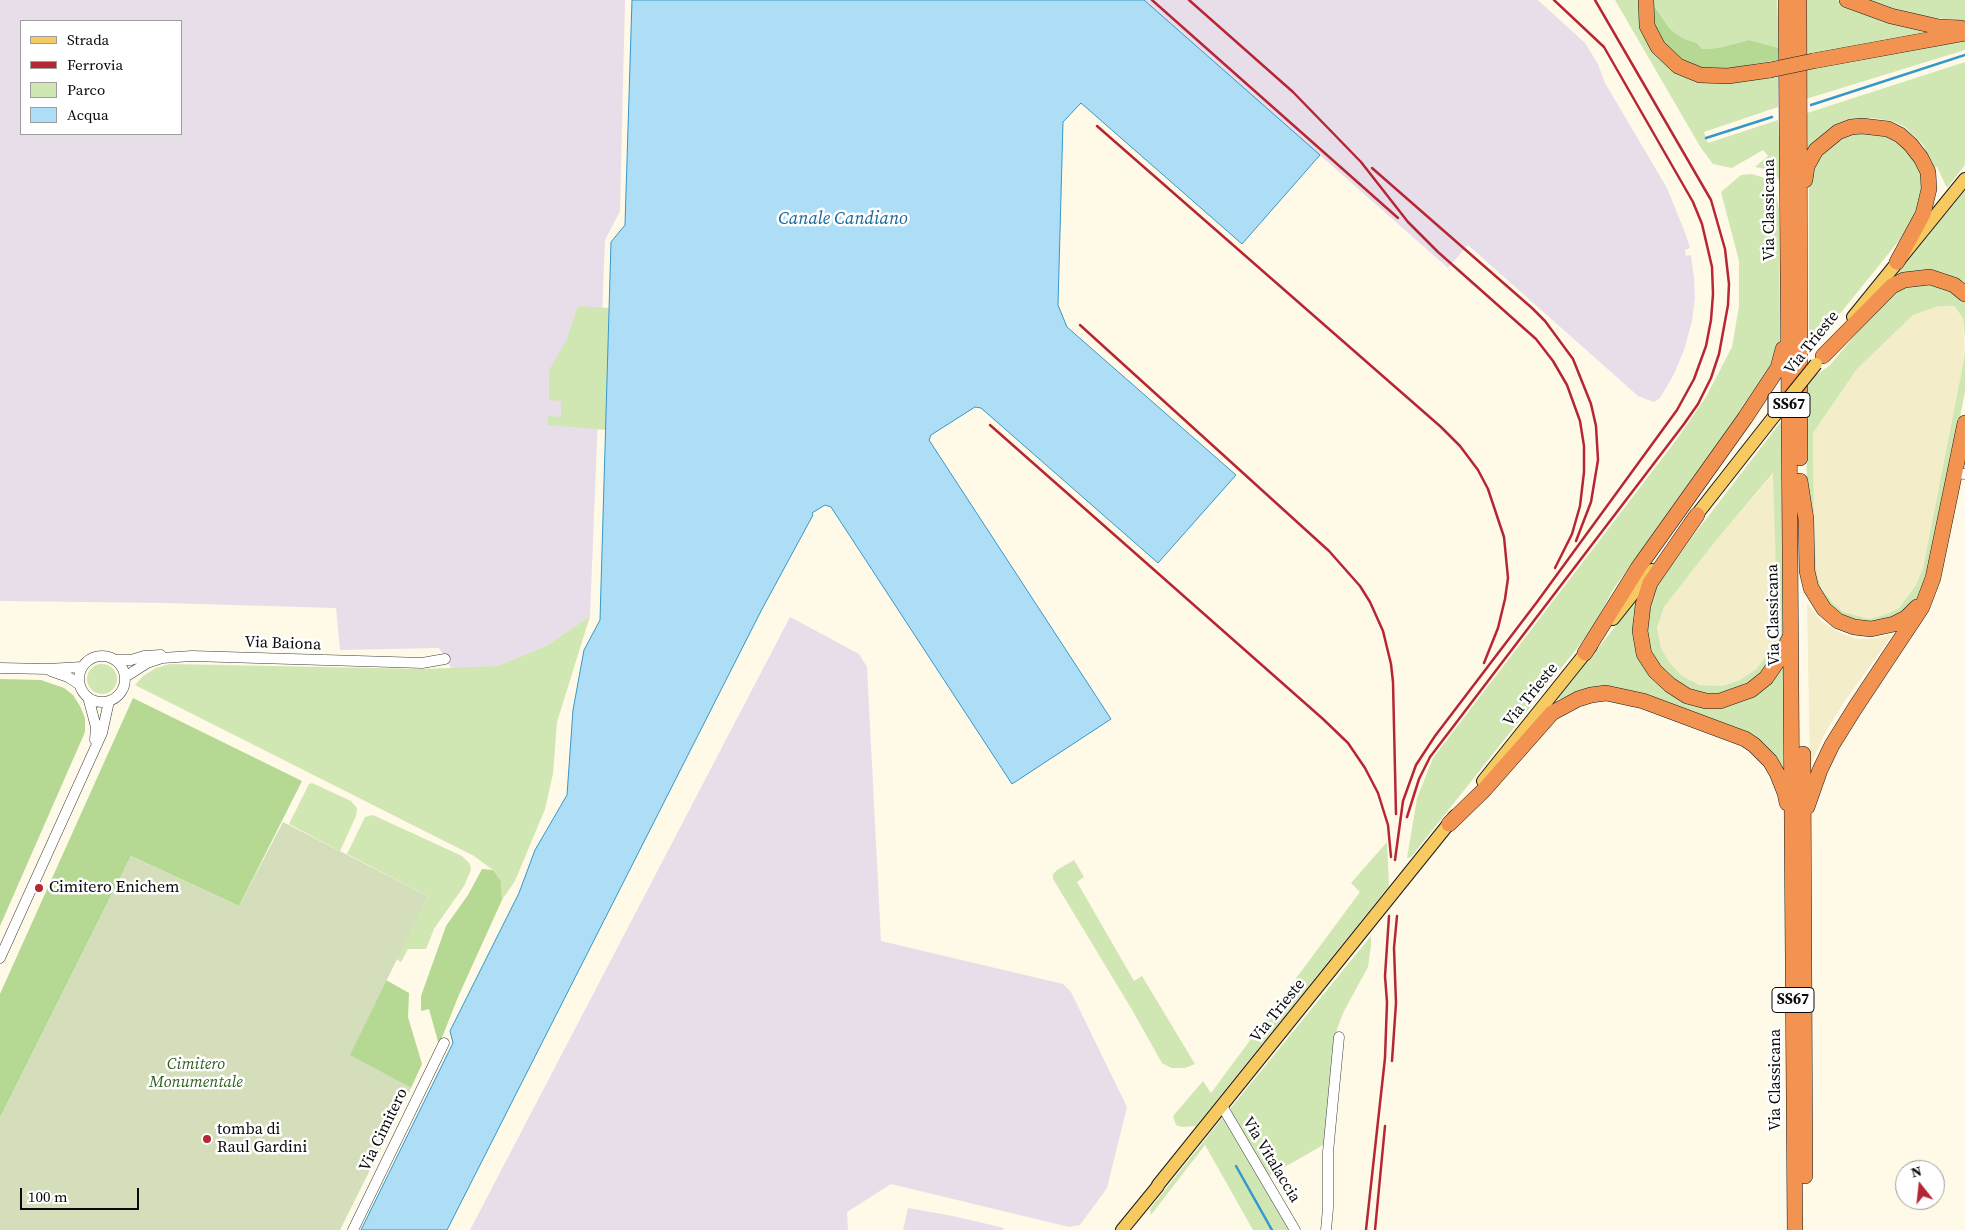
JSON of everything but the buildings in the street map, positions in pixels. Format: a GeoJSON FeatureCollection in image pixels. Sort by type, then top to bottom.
{"type":"FeatureCollection","features":[{"type":"Feature","properties":{"kind":"highway"},"geometry":{"type":"LineString","coordinates":[[1646,0],[1647,26],[1658,47],[1678,66],[1700,75],[1728,76],[1770,70],[1965,33]]}},
{"type":"Feature","properties":{"kind":"highway","name":"SS67"},"geometry":{"type":"LineString","coordinates":[[1780,0],[1786,40]]}},
{"type":"Feature","properties":{"kind":"highway","name":"Via Classicana"},"geometry":{"type":"LineString","coordinates":[[1786,0],[1795,1230]]}},
{"type":"Feature","properties":{"kind":"highway","name":"Via Classicana"},"geometry":{"type":"LineString","coordinates":[[1799,0],[1805,1230]]}},
{"type":"Feature","properties":{"kind":"highway"},"geometry":{"type":"LineString","coordinates":[[1847,0],[1891,16],[1939,27],[1965,29]]}},
{"type":"Feature","properties":{"kind":"highway"},"geometry":{"type":"LineString","coordinates":[[1800,203],[1807,166],[1816,150],[1838,132],[1862,126],[1888,129],[1900,135],[1912,145],[1921,158],[1928,172],[1929,189],[1923,214],[1897,262]]}},
{"type":"Feature","properties":{"kind":"highway"},"geometry":{"type":"LineString","coordinates":[[1585,653],[1638,568],[1740,425],[1778,368],[1783,355],[1784,300],[1788,265]]}},
{"type":"Feature","properties":{"kind":"highway"},"geometry":{"type":"LineString","coordinates":[[1819,360],[1892,286],[1904,280],[1930,277],[1954,285],[1965,294]]}},
{"type":"Feature","properties":{"kind":"highway","name":"SS67"},"geometry":{"type":"LineString","coordinates":[[1804,818],[1820,770],[1832,745],[1916,618],[1928,592],[1960,473],[1965,423]]}},
{"type":"Feature","properties":{"kind":"highway"},"geometry":{"type":"LineString","coordinates":[[1800,481],[1806,519],[1807,571],[1811,588],[1824,609],[1838,621],[1854,627],[1871,629],[1894,624],[1906,618],[1928,592]]}},
{"type":"Feature","properties":{"kind":"highway"},"geometry":{"type":"LineString","coordinates":[[1697,515],[1650,583],[1643,605],[1640,631],[1644,654],[1655,671],[1670,685],[1687,696],[1706,701],[1720,701],[1751,690],[1766,678],[1779,659],[1791,633]]}},
{"type":"Feature","properties":{"kind":"highway"},"geometry":{"type":"LineString","coordinates":[[1449,824],[1484,790],[1552,713],[1578,699],[1606,693],[1643,701],[1717,727],[1754,745],[1770,761],[1777,773],[1785,793],[1792,830]]}},
{"type":"Feature","properties":{"kind":"main road","name":"Via Trieste"},"geometry":{"type":"LineString","coordinates":[[1122,1230],[1965,179]]}},
{"type":"Feature","properties":{"kind":"street"},"geometry":{"type":"LineString","coordinates":[[80,685],[82,667],[94,657],[131,660],[155,655],[192,656]]}},
{"type":"Feature","properties":{"kind":"street","name":"Via Baiona"},"geometry":{"type":"LineString","coordinates":[[125,677],[146,663],[162,658],[192,656],[422,663],[445,659]]}},
{"type":"Feature","properties":{"kind":"street"},"geometry":{"type":"LineString","coordinates":[[88,697],[100,702],[109,701],[119,694],[123,688],[125,677],[116,660]]}},
{"type":"Feature","properties":{"kind":"street"},"geometry":{"type":"LineString","coordinates":[[0,668],[48,670],[82,667]]}},
{"type":"Feature","properties":{"kind":"street"},"geometry":{"type":"LineString","coordinates":[[48,670],[68,677],[80,685],[88,697],[96,727],[95,746]]}},
{"type":"Feature","properties":{"kind":"street"},"geometry":{"type":"LineString","coordinates":[[0,958],[102,733],[109,701]]}},
{"type":"Feature","properties":{"kind":"street"},"geometry":{"type":"LineString","coordinates":[[1326,1230],[1328,1152],[1339,1037]]}},
{"type":"Feature","properties":{"kind":"street","name":"Via Cimitero"},"geometry":{"type":"LineString","coordinates":[[353,1230],[444,1043]]}},
{"type":"Feature","properties":{"kind":"street","name":"Via Vitalaccia"},"geometry":{"type":"LineString","coordinates":[[1222,1106],[1295,1230]]}},
{"type":"Feature","properties":{"kind":"shaded area"},"geometry":{"type":"Polygon","coordinates":[[[0,0],[625,0],[620,211],[605,240],[590,616],[546,646],[497,666],[452,669],[439,648],[340,650],[336,608],[0,601],[0,0]]]}},
{"type":"Feature","properties":{"kind":"shaded area"},"geometry":{"type":"Polygon","coordinates":[[[1144,0],[1538,0],[1585,43],[1598,64],[1605,83],[1667,188],[1690,248],[1685,250],[1686,256],[1691,255],[1694,278],[1695,298],[1692,321],[1684,350],[1674,374],[1660,398],[1654,402],[1638,396],[1468,245],[1448,268],[1144,0]]]}},
{"type":"Feature","properties":{"kind":"shaded area"},"geometry":{"type":"Polygon","coordinates":[[[1939,306],[1954,306],[1963,318],[1965,354],[1923,568],[1916,585],[1899,608],[1869,619],[1855,616],[1842,612],[1833,603],[1822,590],[1817,575],[1814,535],[1813,433],[1857,369],[1913,315],[1939,306]]]}},
{"type":"Feature","properties":{"kind":"shaded area"},"geometry":{"type":"Polygon","coordinates":[[[1774,473],[1776,636],[1768,654],[1756,669],[1740,680],[1722,686],[1700,685],[1682,676],[1669,662],[1661,648],[1657,628],[1664,607],[1714,543],[1774,473]]]}},
{"type":"Feature","properties":{"kind":"shaded area"},"geometry":{"type":"Polygon","coordinates":[[[1807,603],[1822,622],[1840,633],[1857,639],[1876,638],[1894,633],[1844,702],[1825,733],[1810,766],[1807,603]]]}},
{"type":"Feature","properties":{"kind":"shaded area"},"geometry":{"type":"Polygon","coordinates":[[[790,617],[859,654],[867,667],[881,941],[1063,984],[1071,992],[1127,1107],[1107,1188],[1080,1225],[1069,1227],[891,1184],[847,1212],[848,1230],[470,1230],[790,617]]]}},
{"type":"Feature","properties":{"kind":"shaded area"},"geometry":{"type":"Polygon","coordinates":[[[908,1208],[1004,1228],[1003,1230],[903,1230],[908,1208]]]}},
{"type":"Feature","properties":{"kind":"green space"},"geometry":{"type":"Polygon","coordinates":[[[1615,0],[1641,0],[1646,37],[1778,73],[1778,107],[1704,132],[1708,143],[1778,120],[1781,182],[1766,169],[1755,167],[1768,156],[1763,150],[1732,168],[1713,164],[1701,148],[1615,0]]]}},
{"type":"Feature","properties":{"kind":"green space"},"geometry":{"type":"Polygon","coordinates":[[[1651,0],[1777,0],[1779,48],[1749,40],[1718,48],[1702,49],[1697,43],[1682,38],[1670,29],[1651,0]]]}},
{"type":"Feature","properties":{"kind":"green space"},"geometry":{"type":"Polygon","coordinates":[[[1806,0],[1837,0],[1848,6],[1946,31],[1806,56],[1806,0]]]}},
{"type":"Feature","properties":{"kind":"green space"},"geometry":{"type":"Polygon","coordinates":[[[1866,0],[1965,0],[1965,21],[1918,16],[1866,0]]]}},
{"type":"Feature","properties":{"kind":"green space"},"geometry":{"type":"Polygon","coordinates":[[[1651,1],[1670,29],[1682,38],[1697,43],[1702,49],[1718,48],[1749,40],[1779,48],[1778,60],[1724,69],[1691,67],[1666,50],[1652,21],[1651,1]]]}},
{"type":"Feature","properties":{"kind":"green space"},"geometry":{"type":"Polygon","coordinates":[[[1965,37],[1965,50],[1806,99],[1805,67],[1965,37]]]}},
{"type":"Feature","properties":{"kind":"green space"},"geometry":{"type":"Polygon","coordinates":[[[1965,62],[1965,165],[1947,188],[1937,167],[1932,168],[1924,146],[1905,127],[1892,121],[1872,118],[1849,121],[1807,154],[1807,113],[1965,62]]]}},
{"type":"Feature","properties":{"kind":"green space"},"geometry":{"type":"Polygon","coordinates":[[[1846,132],[1891,134],[1919,162],[1924,196],[1910,227],[1809,352],[1809,188],[1812,166],[1821,149],[1846,132]]]}},
{"type":"Feature","properties":{"kind":"green space"},"geometry":{"type":"Polygon","coordinates":[[[1752,174],[1768,179],[1775,188],[1779,209],[1780,340],[1777,356],[1770,370],[1614,588],[1590,632],[1411,857],[1407,858],[1417,798],[1433,758],[1677,439],[1706,397],[1732,347],[1739,306],[1739,261],[1721,192],[1741,175],[1752,174]]]}},
{"type":"Feature","properties":{"kind":"green space"},"geometry":{"type":"Polygon","coordinates":[[[1965,190],[1965,288],[1927,271],[1909,272],[1893,279],[1965,190]]]}},
{"type":"Feature","properties":{"kind":"green space"},"geometry":{"type":"Polygon","coordinates":[[[1923,281],[1954,290],[1965,302],[1965,339],[1963,318],[1954,306],[1939,306],[1913,315],[1857,369],[1813,433],[1814,535],[1817,575],[1822,590],[1843,612],[1869,619],[1899,608],[1916,585],[1923,568],[1965,354],[1965,392],[1929,569],[1915,604],[1905,613],[1876,625],[1843,619],[1821,600],[1808,550],[1805,390],[1816,375],[1829,366],[1890,294],[1909,283],[1923,281]]]}},
{"type":"Feature","properties":{"kind":"green space"},"geometry":{"type":"Polygon","coordinates":[[[578,306],[609,308],[606,430],[548,425],[548,416],[561,417],[561,401],[549,400],[549,370],[566,341],[578,306]]]}},
{"type":"Feature","properties":{"kind":"green space"},"geometry":{"type":"Polygon","coordinates":[[[1786,415],[1784,636],[1780,646],[1761,675],[1744,687],[1713,696],[1694,693],[1655,665],[1645,639],[1652,593],[1693,536],[1786,415]],[[1773,473],[1714,543],[1664,607],[1657,628],[1661,648],[1669,662],[1682,676],[1700,685],[1722,686],[1740,680],[1756,669],[1768,654],[1776,636],[1777,608],[1773,473]]]}},
{"type":"Feature","properties":{"kind":"green space"},"geometry":{"type":"Polygon","coordinates":[[[1637,599],[1633,617],[1635,646],[1654,679],[1724,703],[1788,651],[1787,782],[1739,729],[1578,692],[1557,700],[1637,599]]]}},
{"type":"Feature","properties":{"kind":"green space"},"geometry":{"type":"Polygon","coordinates":[[[590,616],[557,722],[553,774],[545,809],[515,881],[502,900],[501,881],[493,870],[474,856],[135,685],[143,676],[156,668],[170,664],[422,669],[497,666],[546,646],[590,616]]]}},
{"type":"Feature","properties":{"kind":"green space"},"geometry":{"type":"Polygon","coordinates":[[[102,664],[112,669],[117,679],[112,689],[102,694],[92,689],[87,679],[92,669],[102,664]]]}},
{"type":"Feature","properties":{"kind":"green space"},"geometry":{"type":"Polygon","coordinates":[[[0,679],[41,680],[64,688],[73,695],[80,706],[85,718],[85,732],[0,926],[0,679]]]}},
{"type":"Feature","properties":{"kind":"green space"},"geometry":{"type":"Polygon","coordinates":[[[133,698],[302,781],[239,906],[131,856],[0,1118],[0,994],[133,698]]]}},
{"type":"Feature","properties":{"kind":"green space"},"geometry":{"type":"Polygon","coordinates":[[[312,783],[351,801],[357,808],[356,816],[340,851],[289,824],[309,784],[312,783]]]}},
{"type":"Feature","properties":{"kind":"green space"},"geometry":{"type":"Polygon","coordinates":[[[373,815],[462,856],[470,864],[471,870],[464,886],[434,929],[426,949],[408,949],[401,962],[396,959],[428,896],[347,854],[365,817],[373,815]]]}},
{"type":"Feature","properties":{"kind":"green space","name":"Cimitero Monumentale"},"geometry":{"type":"Polygon","coordinates":[[[283,822],[428,896],[350,1055],[411,1088],[340,1230],[0,1230],[0,1118],[131,856],[239,906],[283,822]]]}},
{"type":"Feature","properties":{"kind":"green space"},"geometry":{"type":"Polygon","coordinates":[[[1387,842],[1389,886],[1196,1126],[1182,1127],[1176,1125],[1173,1116],[1203,1081],[1211,1093],[1360,892],[1351,883],[1387,842]]]}},
{"type":"Feature","properties":{"kind":"green space"},"geometry":{"type":"Polygon","coordinates":[[[1074,860],[1084,877],[1077,882],[1134,981],[1142,976],[1195,1064],[1185,1068],[1171,1068],[1162,1063],[1053,879],[1053,874],[1057,870],[1074,860]]]}},
{"type":"Feature","properties":{"kind":"green space"},"geometry":{"type":"Polygon","coordinates":[[[482,869],[493,870],[501,881],[502,900],[458,997],[439,1045],[429,1009],[421,1011],[421,996],[446,926],[468,895],[482,869]]]}},
{"type":"Feature","properties":{"kind":"green space"},"geometry":{"type":"Polygon","coordinates":[[[1371,936],[1368,967],[1344,1011],[1337,1029],[1325,1144],[1267,1177],[1230,1109],[1371,936]]]}},
{"type":"Feature","properties":{"kind":"green space"},"geometry":{"type":"Polygon","coordinates":[[[386,980],[409,993],[408,1017],[422,1064],[411,1088],[349,1055],[386,980]]]}},
{"type":"Feature","properties":{"kind":"green space"},"geometry":{"type":"Polygon","coordinates":[[[1222,1118],[1224,1118],[1290,1230],[1253,1230],[1205,1145],[1151,1215],[1150,1209],[1222,1118]]]}},
{"type":"Feature","properties":{"kind":"water","name":"Canale Candiano"},"geometry":{"type":"Polygon","coordinates":[[[632,0],[1144,0],[1320,155],[1242,244],[1081,103],[1063,122],[1058,305],[1067,327],[1236,475],[1158,563],[981,408],[975,407],[931,435],[929,440],[1111,719],[1012,784],[831,507],[825,505],[812,513],[813,515],[761,611],[447,1230],[361,1230],[453,1043],[450,1031],[519,893],[535,850],[567,795],[573,710],[584,650],[600,620],[611,242],[625,225],[632,0]]]}},
{"type":"Feature","properties":{"kind":"waterway"},"geometry":{"type":"LineString","coordinates":[[1811,105],[1965,55]]}},
{"type":"Feature","properties":{"kind":"waterway"},"geometry":{"type":"LineString","coordinates":[[1706,138],[1772,117]]}},
{"type":"Feature","properties":{"kind":"waterway"},"geometry":{"type":"LineString","coordinates":[[1236,1166],[1272,1230]]}},
{"type":"Feature","properties":{"kind":"railway"},"geometry":{"type":"LineString","coordinates":[[1152,0],[1398,218]]}},
{"type":"Feature","properties":{"kind":"railway"},"geometry":{"type":"LineString","coordinates":[[1189,0],[1293,92],[1361,162],[1408,222],[1438,252],[1536,339],[1553,361],[1567,385],[1580,421],[1584,446],[1584,472],[1580,506],[1572,534],[1555,568]]}},
{"type":"Feature","properties":{"kind":"railway"},"geometry":{"type":"LineString","coordinates":[[1395,860],[1403,801],[1416,765],[1435,736],[1537,602],[1677,410],[1694,379],[1706,346],[1711,320],[1713,294],[1712,267],[1702,224],[1693,202],[1604,47],[1554,0]]}},
{"type":"Feature","properties":{"kind":"railway"},"geometry":{"type":"LineString","coordinates":[[1407,817],[1419,779],[1430,757],[1684,424],[1698,404],[1711,378],[1719,354],[1728,305],[1729,284],[1725,249],[1711,200],[1595,0]]}},
{"type":"Feature","properties":{"kind":"railway"},"geometry":{"type":"LineString","coordinates":[[1097,126],[1441,427],[1460,446],[1478,470],[1488,489],[1504,537],[1508,578],[1498,628],[1484,663]]}},
{"type":"Feature","properties":{"kind":"railway"},"geometry":{"type":"LineString","coordinates":[[1372,168],[1532,308],[1545,321],[1573,359],[1591,404],[1596,426],[1598,460],[1591,502],[1576,541]]}},
{"type":"Feature","properties":{"kind":"railway"},"geometry":{"type":"LineString","coordinates":[[1080,325],[1329,551],[1360,586],[1370,602],[1383,631],[1391,664],[1396,814]]}},
{"type":"Feature","properties":{"kind":"railway"},"geometry":{"type":"LineString","coordinates":[[990,425],[1348,743],[1365,768],[1378,793],[1388,825],[1391,857]]}},
{"type":"Feature","properties":{"kind":"railway"},"geometry":{"type":"LineString","coordinates":[[1366,1230],[1385,1058],[1387,1002],[1385,976],[1389,916]]}},
{"type":"Feature","properties":{"kind":"railway"},"geometry":{"type":"LineString","coordinates":[[1392,1061],[1396,1003],[1394,948],[1397,916]]}},
{"type":"Feature","properties":{"kind":"railway"},"geometry":{"type":"LineString","coordinates":[[1375,1230],[1385,1126]]}},
{"type":"Feature","properties":{"kind":"place","name":"Cimitero Enichem"},"geometry":{"type":"Point","coordinates":[39,888]}},
{"type":"Feature","properties":{"kind":"place","name":"tomba di Raul Gardini"},"geometry":{"type":"Point","coordinates":[207,1139]}}]}
